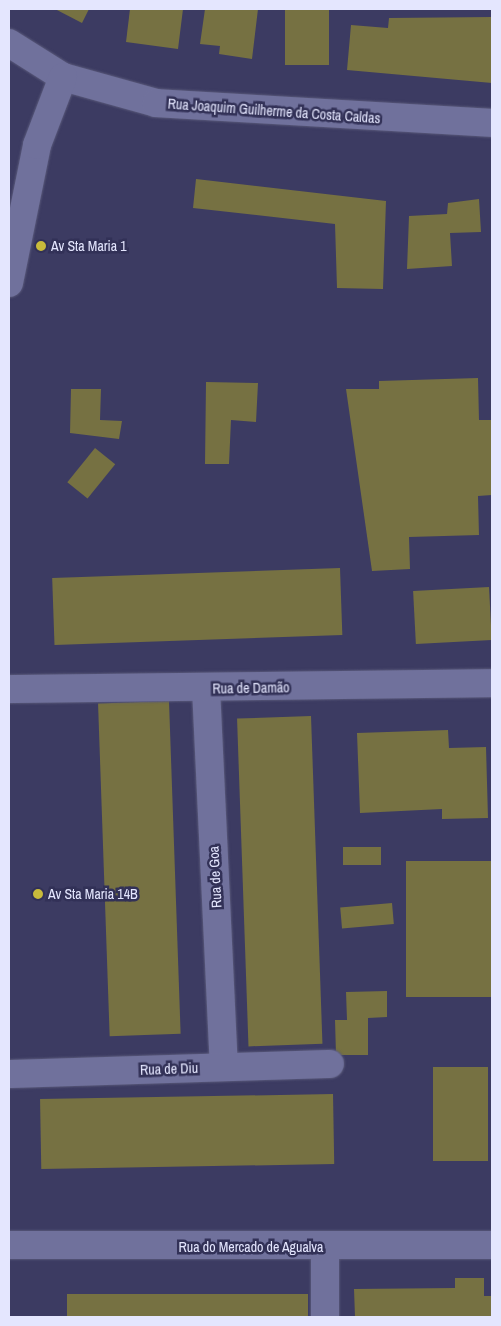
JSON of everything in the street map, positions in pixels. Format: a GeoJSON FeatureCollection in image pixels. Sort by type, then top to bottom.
{"type":"FeatureCollection","features":[{"type":"Feature","properties":{"kind":"street","name":"Rua Joaquim Guilherme da Costa Caldas"},"geometry":{"type":"LineString","coordinates":[[9,43],[63,76],[156,104],[196,108],[492,123]]}},
{"type":"Feature","properties":{"kind":"street"},"geometry":{"type":"LineString","coordinates":[[9,283],[37,145],[63,76]]}},
{"type":"Feature","properties":{"kind":"street","name":"Rua de Damão"},"geometry":{"type":"LineString","coordinates":[[9,689],[492,684]]}},
{"type":"Feature","properties":{"kind":"street","name":"Rua de Goa"},"geometry":{"type":"LineString","coordinates":[[206,688],[224,1067]]}},
{"type":"Feature","properties":{"kind":"street","name":"Rua de Diu"},"geometry":{"type":"LineString","coordinates":[[9,1074],[330,1064]]}},
{"type":"Feature","properties":{"kind":"street","name":"Rua do Mercado de Agualva"},"geometry":{"type":"LineString","coordinates":[[9,1245],[325,1248],[492,1245]]}},
{"type":"Feature","properties":{"kind":"street"},"geometry":{"type":"LineString","coordinates":[[325,1248],[326,1317]]}},
{"type":"Feature","properties":{"kind":"building"},"geometry":{"type":"Polygon","coordinates":[[[55,9],[89,9],[82,23],[55,9]]]}},
{"type":"Feature","properties":{"kind":"building"},"geometry":{"type":"Polygon","coordinates":[[[130,9],[183,9],[178,49],[126,42],[130,9]]]}},
{"type":"Feature","properties":{"kind":"building"},"geometry":{"type":"Polygon","coordinates":[[[205,9],[258,9],[252,59],[219,54],[220,46],[200,44],[205,9]]]}},
{"type":"Feature","properties":{"kind":"building"},"geometry":{"type":"Polygon","coordinates":[[[285,9],[329,9],[329,65],[285,65],[285,9]]]}},
{"type":"Feature","properties":{"kind":"building"},"geometry":{"type":"Polygon","coordinates":[[[492,17],[492,83],[347,70],[351,25],[388,28],[389,18],[492,17]]]}},
{"type":"Feature","properties":{"kind":"building"},"geometry":{"type":"Polygon","coordinates":[[[196,179],[386,201],[383,289],[337,288],[335,224],[193,208],[196,179]]]}},
{"type":"Feature","properties":{"kind":"building"},"geometry":{"type":"Polygon","coordinates":[[[479,199],[481,232],[450,233],[452,266],[407,269],[409,216],[447,214],[448,203],[479,199]]]}},
{"type":"Feature","properties":{"kind":"building"},"geometry":{"type":"Polygon","coordinates":[[[478,378],[479,420],[491,420],[492,450],[492,495],[478,496],[479,535],[409,537],[410,569],[372,571],[346,389],[379,389],[379,381],[478,378]]]}},
{"type":"Feature","properties":{"kind":"building"},"geometry":{"type":"Polygon","coordinates":[[[206,382],[258,383],[256,422],[231,420],[229,464],[205,464],[206,382]]]}},
{"type":"Feature","properties":{"kind":"building"},"geometry":{"type":"Polygon","coordinates":[[[71,389],[101,389],[100,420],[122,421],[119,439],[70,433],[71,389]]]}},
{"type":"Feature","properties":{"kind":"building"},"geometry":{"type":"Polygon","coordinates":[[[95,448],[115,464],[88,499],[67,482],[95,448]]]}},
{"type":"Feature","properties":{"kind":"building"},"geometry":{"type":"Polygon","coordinates":[[[340,568],[342,635],[55,645],[52,578],[340,568]]]}},
{"type":"Feature","properties":{"kind":"building"},"geometry":{"type":"Polygon","coordinates":[[[489,587],[492,640],[416,644],[413,591],[489,587]]]}},
{"type":"Feature","properties":{"kind":"building"},"geometry":{"type":"Polygon","coordinates":[[[169,701],[181,1034],[110,1036],[98,703],[169,701]]]}},
{"type":"Feature","properties":{"kind":"building"},"geometry":{"type":"Polygon","coordinates":[[[311,716],[322,1044],[248,1046],[237,719],[311,716]]]}},
{"type":"Feature","properties":{"kind":"building"},"geometry":{"type":"Polygon","coordinates":[[[448,730],[449,748],[486,747],[488,818],[442,819],[442,809],[360,813],[357,733],[448,730]]]}},
{"type":"Feature","properties":{"kind":"building"},"geometry":{"type":"Polygon","coordinates":[[[343,847],[381,847],[381,865],[343,865],[343,847]]]}},
{"type":"Feature","properties":{"kind":"building"},"geometry":{"type":"Polygon","coordinates":[[[406,861],[492,861],[492,997],[406,997],[406,861]]]}},
{"type":"Feature","properties":{"kind":"building"},"geometry":{"type":"Polygon","coordinates":[[[392,903],[394,924],[342,928],[340,908],[392,903]]]}},
{"type":"Feature","properties":{"kind":"building"},"geometry":{"type":"Polygon","coordinates":[[[387,991],[387,1017],[368,1018],[368,1055],[336,1055],[335,1020],[347,1020],[346,992],[387,991]]]}},
{"type":"Feature","properties":{"kind":"building"},"geometry":{"type":"Polygon","coordinates":[[[433,1067],[488,1067],[488,1161],[433,1161],[433,1067]]]}},
{"type":"Feature","properties":{"kind":"building"},"geometry":{"type":"Polygon","coordinates":[[[333,1094],[334,1164],[41,1169],[40,1099],[333,1094]]]}},
{"type":"Feature","properties":{"kind":"building"},"geometry":{"type":"Polygon","coordinates":[[[455,1278],[484,1278],[484,1296],[492,1296],[492,1317],[355,1317],[354,1289],[455,1288],[455,1278]]]}},
{"type":"Feature","properties":{"kind":"building"},"geometry":{"type":"Polygon","coordinates":[[[67,1294],[308,1294],[308,1317],[67,1317],[67,1294]]]}},
{"type":"Feature","properties":{"kind":"place","name":"Av Sta Maria 1"},"geometry":{"type":"Point","coordinates":[41,246]}},
{"type":"Feature","properties":{"kind":"place","name":"Av Sta Maria 14B"},"geometry":{"type":"Point","coordinates":[38,894]}}]}
